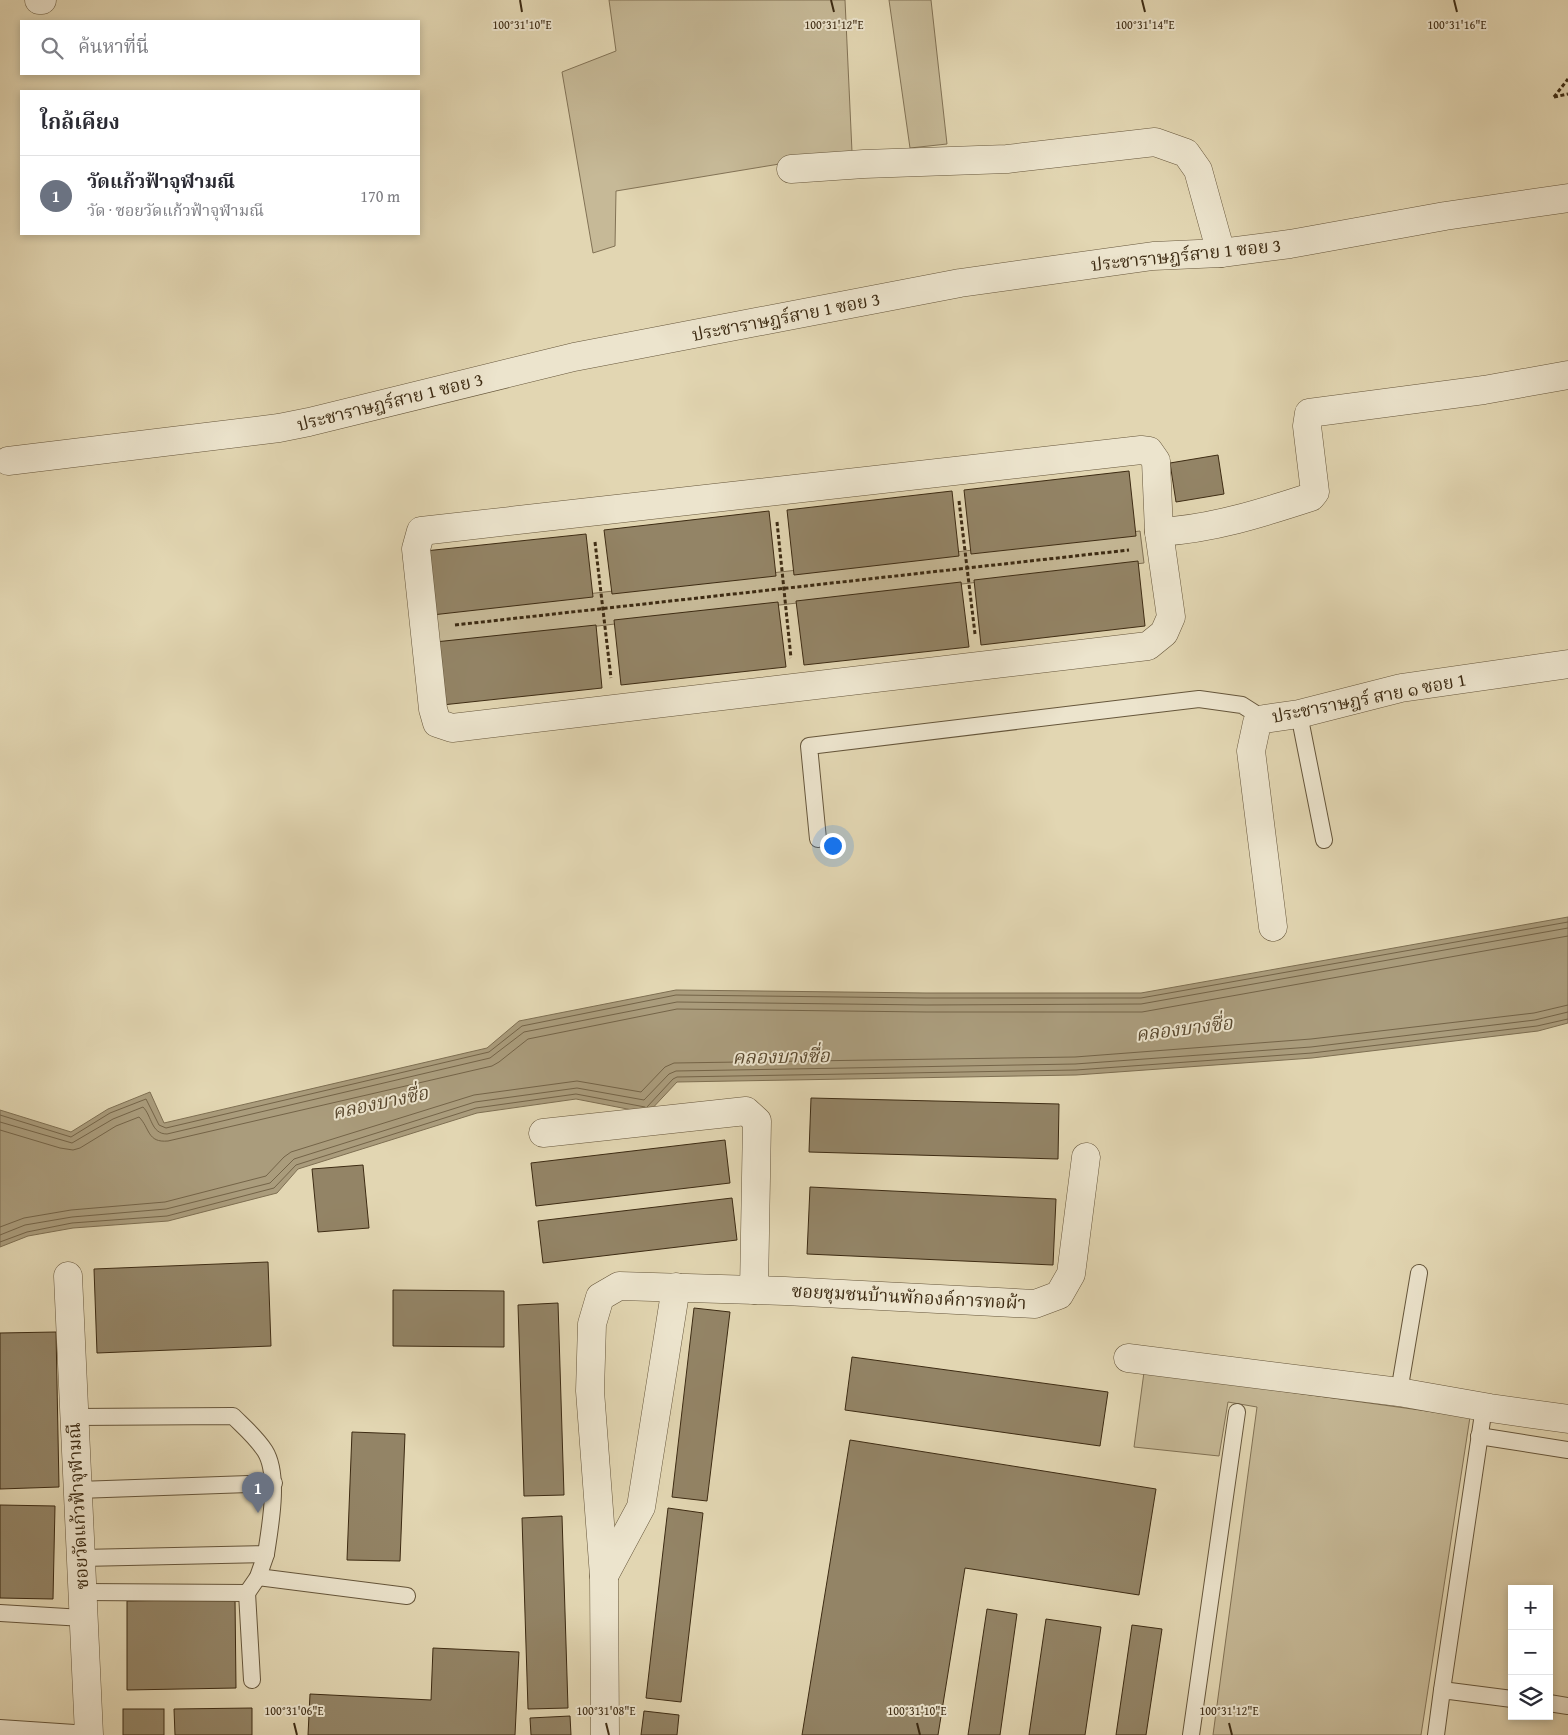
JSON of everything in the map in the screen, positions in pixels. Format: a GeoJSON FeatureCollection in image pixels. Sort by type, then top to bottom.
{"type":"FeatureCollection","features":[{"type":"Feature","properties":{"kind":"street"},"geometry":{"type":"LineString","coordinates":[[791,169],[864,164],[1007,160],[1156,142],[1186,152],[1198,170],[1221,253]]}},
{"type":"Feature","properties":{"kind":"street","name":"ประชาราษฎร์สาย 1 ซอย 3"},"geometry":{"type":"LineString","coordinates":[[8,461],[279,428],[574,357],[960,284],[1152,256],[1221,253],[1290,244],[1445,216],[1568,198]]}},
{"type":"Feature","properties":{"kind":"street"},"geometry":{"type":"LineString","coordinates":[[1160,539],[1184,531],[1250,517],[1311,497],[1315,492],[1307,426],[1309,413],[1484,390],[1568,375]]}},
{"type":"Feature","properties":{"kind":"street"},"geometry":{"type":"LineString","coordinates":[[1141,450],[1149,451],[1156,461],[1160,539],[1171,617],[1164,633],[1148,646],[452,728],[437,723],[433,709],[416,549],[421,531],[955,471],[1141,450]]}},
{"type":"Feature","properties":{"kind":"street","name":"ประชาราษฎร์ สาย ๑ ซอย 1"},"geometry":{"type":"LineString","coordinates":[[1273,927],[1251,751],[1257,723],[1264,718],[1299,714],[1401,688],[1568,664]]}},
{"type":"Feature","properties":{"kind":"street"},"geometry":{"type":"LineString","coordinates":[[543,1133],[746,1111],[757,1121],[754,1290]]}},
{"type":"Feature","properties":{"kind":"street","name":"ซอยชุมชนบ้านพักองค์การทอผ้า"},"geometry":{"type":"LineString","coordinates":[[604,1735],[604,1576],[590,1391],[592,1324],[600,1297],[619,1286],[754,1290],[1035,1304],[1059,1295],[1071,1274],[1086,1157]]}},
{"type":"Feature","properties":{"kind":"street","name":"ซอยวัดแก้วฟ้าจุฬามณี"},"geometry":{"type":"LineString","coordinates":[[68,1276],[89,1734]]}},
{"type":"Feature","properties":{"kind":"street","name":"ซอยชุมชนบ้านพักองค์การทอผ้า"},"geometry":{"type":"LineString","coordinates":[[604,1576],[641,1507],[676,1287]]}},
{"type":"Feature","properties":{"kind":"street"},"geometry":{"type":"LineString","coordinates":[[1128,1358],[1399,1392],[1568,1419]]}},
{"type":"Feature","properties":{"kind":"lane"},"geometry":{"type":"LineString","coordinates":[[818,839],[809,746],[1199,699],[1242,705],[1264,718]]}},
{"type":"Feature","properties":{"kind":"lane"},"geometry":{"type":"LineString","coordinates":[[1299,714],[1324,840]]}},
{"type":"Feature","properties":{"kind":"lane"},"geometry":{"type":"LineString","coordinates":[[1399,1392],[1419,1273]]}},
{"type":"Feature","properties":{"kind":"lane"},"geometry":{"type":"LineString","coordinates":[[1436,1735],[1484,1407]]}},
{"type":"Feature","properties":{"kind":"lane"},"geometry":{"type":"LineString","coordinates":[[1191,1735],[1237,1412]]}},
{"type":"Feature","properties":{"kind":"lane"},"geometry":{"type":"LineString","coordinates":[[74,1417],[233,1416],[254,1436],[266,1452],[274,1483],[270,1527],[266,1554],[258,1577],[247,1593],[252,1680]]}},
{"type":"Feature","properties":{"kind":"lane"},"geometry":{"type":"LineString","coordinates":[[1479,1436],[1568,1450]]}},
{"type":"Feature","properties":{"kind":"lane"},"geometry":{"type":"LineString","coordinates":[[78,1490],[274,1483]]}},
{"type":"Feature","properties":{"kind":"lane"},"geometry":{"type":"LineString","coordinates":[[81,1558],[266,1554]]}},
{"type":"Feature","properties":{"kind":"lane"},"geometry":{"type":"LineString","coordinates":[[258,1577],[407,1596]]}},
{"type":"Feature","properties":{"kind":"lane"},"geometry":{"type":"LineString","coordinates":[[0,1613],[247,1593]]}},
{"type":"Feature","properties":{"kind":"lane"},"geometry":{"type":"LineString","coordinates":[[1442,1690],[1508,1698]]}},
{"type":"Feature","properties":{"kind":"lane"},"geometry":{"type":"LineString","coordinates":[[1553,1704],[1568,1706]]}},
{"type":"Feature","properties":{"kind":"lane"},"geometry":{"type":"LineString","coordinates":[[0,1728],[89,1734]]}},
{"type":"Feature","properties":{"kind":"path"},"geometry":{"type":"LineString","coordinates":[[1568,79],[1554,97],[1568,94]]}},
{"type":"Feature","properties":{"kind":"path"},"geometry":{"type":"LineString","coordinates":[[955,471],[978,666]]}},
{"type":"Feature","properties":{"kind":"path"},"geometry":{"type":"LineString","coordinates":[[774,492],[795,688]]}},
{"type":"Feature","properties":{"kind":"path"},"geometry":{"type":"LineString","coordinates":[[592,512],[614,708]]}},
{"type":"Feature","properties":{"kind":"path"},"geometry":{"type":"LineString","coordinates":[[424,628],[966,568],[1160,539]]}},
{"type":"Feature","properties":{"kind":"shaded area"},"geometry":{"type":"Polygon","coordinates":[[[609,0],[845,0],[852,152],[616,191],[615,246],[593,253],[562,72],[616,51],[609,0]]]}},
{"type":"Feature","properties":{"kind":"shaded area"},"geometry":{"type":"Polygon","coordinates":[[[889,0],[931,0],[947,144],[910,148],[889,0]]]}},
{"type":"Feature","properties":{"kind":"shaded area"},"geometry":{"type":"Polygon","coordinates":[[[1140,531],[1144,563],[433,645],[429,612],[1140,531]]]}},
{"type":"Feature","properties":{"kind":"shaded area"},"geometry":{"type":"Polygon","coordinates":[[[1144,1372],[1470,1417],[1421,1735],[1213,1735],[1257,1407],[1228,1402],[1219,1456],[1134,1447],[1144,1372]]]}},
{"type":"Feature","properties":{"kind":"water","name":"คลองบางซื่อ"},"geometry":{"type":"Polygon","coordinates":[[[1568,917],[1568,1023],[1538,1031],[1312,1058],[1076,1075],[677,1082],[648,1113],[576,1099],[477,1113],[298,1169],[277,1193],[168,1221],[73,1228],[28,1236],[0,1247],[0,1110],[71,1132],[108,1109],[150,1092],[164,1123],[487,1048],[519,1021],[676,990],[1141,993],[1568,917]]]}},
{"type":"Feature","properties":{"kind":"building"},"geometry":{"type":"Polygon","coordinates":[[[1218,455],[1224,494],[1176,502],[1170,463],[1218,455]]]}},
{"type":"Feature","properties":{"kind":"building"},"geometry":{"type":"Polygon","coordinates":[[[1129,471],[1136,536],[971,554],[964,490],[1129,471]]]}},
{"type":"Feature","properties":{"kind":"building"},"geometry":{"type":"Polygon","coordinates":[[[952,491],[959,556],[794,575],[787,510],[952,491]]]}},
{"type":"Feature","properties":{"kind":"building"},"geometry":{"type":"Polygon","coordinates":[[[769,511],[776,576],[612,594],[604,530],[769,511]]]}},
{"type":"Feature","properties":{"kind":"building"},"geometry":{"type":"Polygon","coordinates":[[[586,534],[593,597],[432,615],[425,551],[586,534]]]}},
{"type":"Feature","properties":{"kind":"building"},"geometry":{"type":"Polygon","coordinates":[[[1138,561],[1145,626],[981,645],[974,580],[1138,561]]]}},
{"type":"Feature","properties":{"kind":"building"},"geometry":{"type":"Polygon","coordinates":[[[961,582],[969,647],[804,665],[796,601],[961,582]]]}},
{"type":"Feature","properties":{"kind":"building"},"geometry":{"type":"Polygon","coordinates":[[[778,602],[786,667],[621,685],[614,620],[778,602]]]}},
{"type":"Feature","properties":{"kind":"building"},"geometry":{"type":"Polygon","coordinates":[[[596,625],[602,688],[442,705],[435,642],[596,625]]]}},
{"type":"Feature","properties":{"kind":"building"},"geometry":{"type":"Polygon","coordinates":[[[811,1098],[1059,1104],[1058,1159],[809,1152],[811,1098]]]}},
{"type":"Feature","properties":{"kind":"building"},"geometry":{"type":"Polygon","coordinates":[[[725,1140],[730,1183],[536,1206],[531,1163],[725,1140]]]}},
{"type":"Feature","properties":{"kind":"building"},"geometry":{"type":"Polygon","coordinates":[[[363,1165],[369,1228],[318,1232],[312,1169],[363,1165]]]}},
{"type":"Feature","properties":{"kind":"building"},"geometry":{"type":"Polygon","coordinates":[[[810,1187],[1056,1199],[1053,1265],[807,1254],[810,1187]]]}},
{"type":"Feature","properties":{"kind":"building"},"geometry":{"type":"Polygon","coordinates":[[[732,1198],[737,1240],[543,1263],[538,1221],[732,1198]]]}},
{"type":"Feature","properties":{"kind":"building"},"geometry":{"type":"Polygon","coordinates":[[[268,1262],[271,1346],[97,1353],[94,1269],[268,1262]]]}},
{"type":"Feature","properties":{"kind":"building"},"geometry":{"type":"Polygon","coordinates":[[[393,1290],[504,1291],[504,1347],[393,1346],[393,1290]]]}},
{"type":"Feature","properties":{"kind":"building"},"geometry":{"type":"Polygon","coordinates":[[[558,1303],[564,1495],[524,1496],[518,1305],[558,1303]]]}},
{"type":"Feature","properties":{"kind":"building"},"geometry":{"type":"Polygon","coordinates":[[[694,1308],[730,1312],[707,1501],[672,1497],[694,1308]]]}},
{"type":"Feature","properties":{"kind":"building"},"geometry":{"type":"Polygon","coordinates":[[[56,1332],[59,1487],[0,1489],[0,1333],[56,1332]]]}},
{"type":"Feature","properties":{"kind":"building"},"geometry":{"type":"Polygon","coordinates":[[[852,1357],[1108,1392],[1100,1446],[845,1410],[852,1357]]]}},
{"type":"Feature","properties":{"kind":"building"},"geometry":{"type":"Polygon","coordinates":[[[352,1432],[405,1434],[400,1561],[347,1560],[352,1432]]]}},
{"type":"Feature","properties":{"kind":"building"},"geometry":{"type":"Polygon","coordinates":[[[850,1440],[1156,1489],[1139,1595],[965,1568],[938,1735],[802,1735],[850,1440]]]}},
{"type":"Feature","properties":{"kind":"building"},"geometry":{"type":"Polygon","coordinates":[[[0,1505],[55,1506],[53,1599],[0,1598],[0,1505]]]}},
{"type":"Feature","properties":{"kind":"building"},"geometry":{"type":"Polygon","coordinates":[[[668,1508],[703,1513],[681,1702],[646,1698],[668,1508]]]}},
{"type":"Feature","properties":{"kind":"building"},"geometry":{"type":"Polygon","coordinates":[[[562,1516],[568,1708],[528,1709],[522,1518],[562,1516]]]}},
{"type":"Feature","properties":{"kind":"building"},"geometry":{"type":"Polygon","coordinates":[[[235,1599],[236,1688],[127,1690],[127,1601],[235,1599]]]}},
{"type":"Feature","properties":{"kind":"building"},"geometry":{"type":"Polygon","coordinates":[[[987,1609],[1017,1614],[1000,1735],[968,1735],[987,1609]]]}},
{"type":"Feature","properties":{"kind":"building"},"geometry":{"type":"Polygon","coordinates":[[[1046,1619],[1101,1627],[1085,1735],[1029,1735],[1046,1619]]]}},
{"type":"Feature","properties":{"kind":"building"},"geometry":{"type":"Polygon","coordinates":[[[1132,1625],[1162,1629],[1146,1735],[1116,1735],[1132,1625]]]}},
{"type":"Feature","properties":{"kind":"building"},"geometry":{"type":"Polygon","coordinates":[[[433,1648],[519,1652],[515,1735],[308,1735],[310,1694],[431,1700],[433,1648]]]}},
{"type":"Feature","properties":{"kind":"building"},"geometry":{"type":"Polygon","coordinates":[[[252,1708],[252,1735],[175,1735],[174,1709],[252,1708]]]}},
{"type":"Feature","properties":{"kind":"building"},"geometry":{"type":"Polygon","coordinates":[[[123,1709],[164,1709],[164,1735],[123,1735],[123,1709]]]}},
{"type":"Feature","properties":{"kind":"building"},"geometry":{"type":"Polygon","coordinates":[[[644,1711],[679,1715],[677,1735],[641,1735],[644,1711]]]}},
{"type":"Feature","properties":{"kind":"building"},"geometry":{"type":"Polygon","coordinates":[[[570,1716],[571,1735],[531,1735],[530,1718],[570,1716]]]}},
{"type":"Feature","properties":{"kind":"place","name":"วัดแก้วฟ้าจุฬามณี"},"geometry":{"type":"Point","coordinates":[258,1513]}}]}
